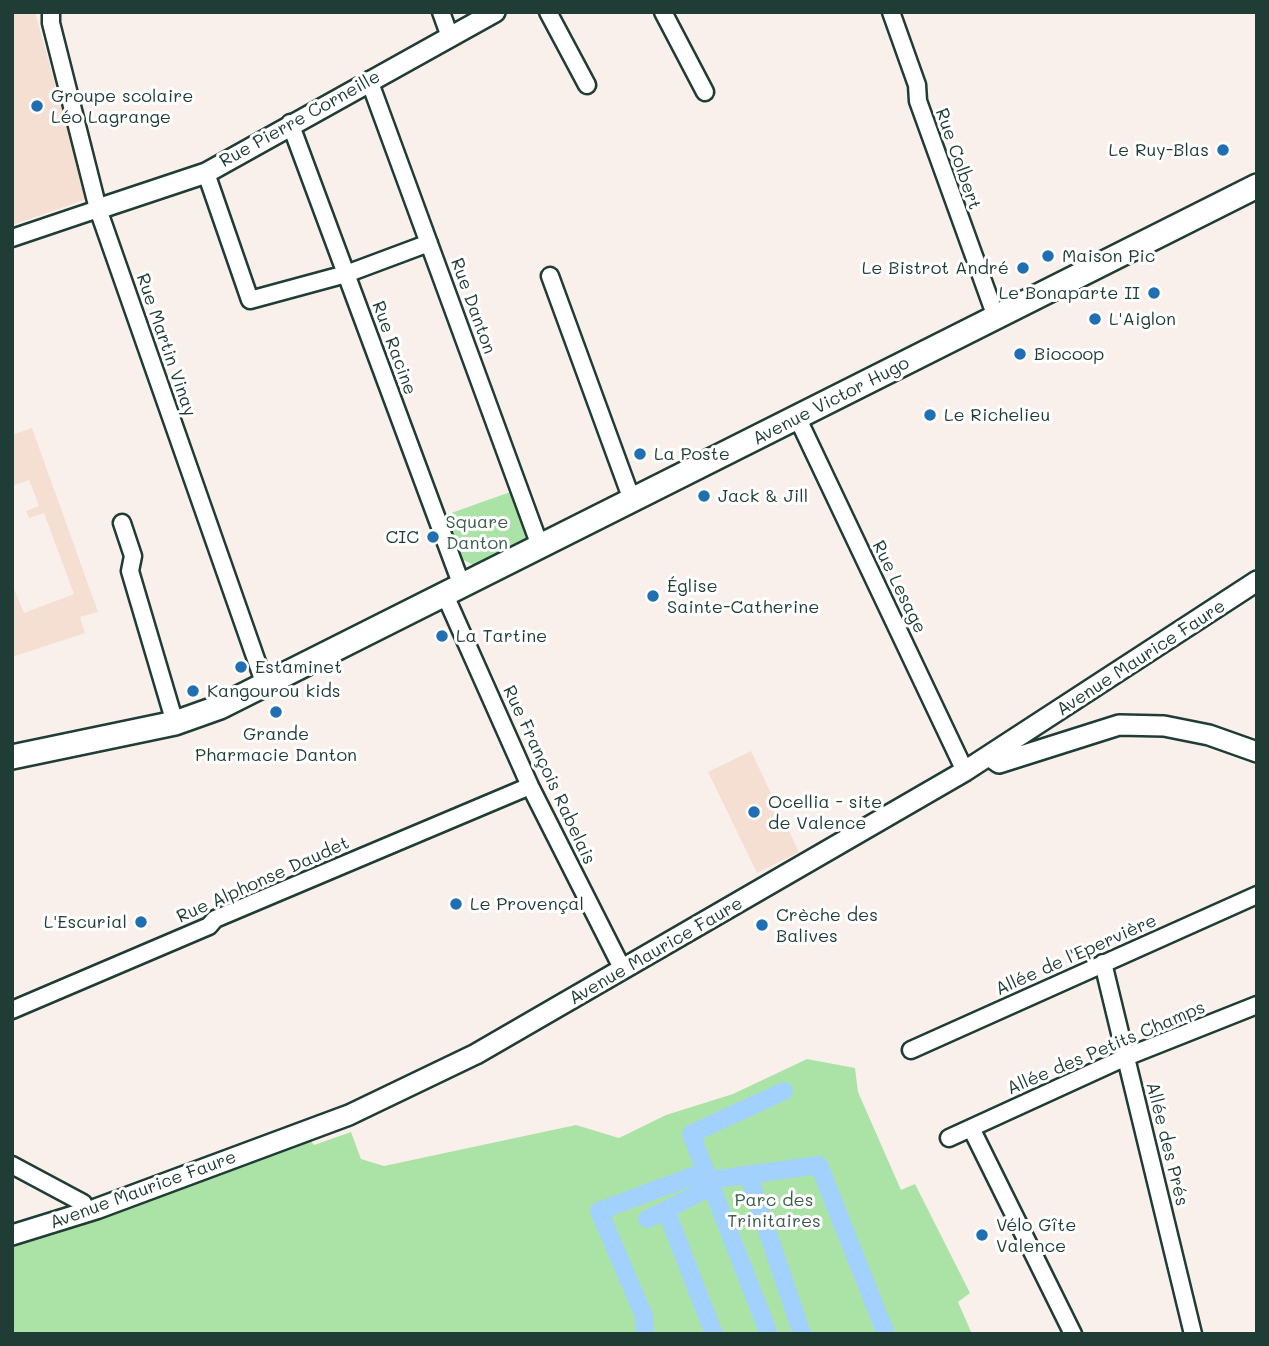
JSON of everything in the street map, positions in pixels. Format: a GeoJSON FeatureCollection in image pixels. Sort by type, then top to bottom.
{"type":"FeatureCollection","features":[{"type":"Feature","properties":{"kind":"main road","name":"Avenue Victor Hugo"},"geometry":{"type":"LineString","coordinates":[[12,757],[175,723],[220,708],[1257,186]]}},
{"type":"Feature","properties":{"kind":"street","name":"Rue Martin Vinay"},"geometry":{"type":"LineString","coordinates":[[51,12],[51,23],[98,209],[265,685]]}},
{"type":"Feature","properties":{"kind":"street"},"geometry":{"type":"LineString","coordinates":[[441,12],[450,37]]}},
{"type":"Feature","properties":{"kind":"street","name":"Rue Pierre Corneille"},"geometry":{"type":"LineString","coordinates":[[98,209],[206,173],[495,12]]}},
{"type":"Feature","properties":{"kind":"street"},"geometry":{"type":"LineString","coordinates":[[548,12],[587,85]]}},
{"type":"Feature","properties":{"kind":"street"},"geometry":{"type":"LineString","coordinates":[[663,12],[705,92]]}},
{"type":"Feature","properties":{"kind":"street","name":"Rue Colbert"},"geometry":{"type":"LineString","coordinates":[[891,12],[917,85],[918,101],[996,317]]}},
{"type":"Feature","properties":{"kind":"street","name":"Rue Danton"},"geometry":{"type":"LineString","coordinates":[[369,80],[540,546]]}},
{"type":"Feature","properties":{"kind":"street","name":"Rue Racine"},"geometry":{"type":"LineString","coordinates":[[290,124],[346,274],[453,590]]}},
{"type":"Feature","properties":{"kind":"street"},"geometry":{"type":"LineString","coordinates":[[206,173],[250,300],[346,274],[429,243]]}},
{"type":"Feature","properties":{"kind":"street"},"geometry":{"type":"LineString","coordinates":[[12,238],[98,209]]}},
{"type":"Feature","properties":{"kind":"street"},"geometry":{"type":"LineString","coordinates":[[550,276],[632,500]]}},
{"type":"Feature","properties":{"kind":"street","name":"Rue Lesage"},"geometry":{"type":"LineString","coordinates":[[798,419],[965,771]]}},
{"type":"Feature","properties":{"kind":"street"},"geometry":{"type":"LineString","coordinates":[[121,523],[133,556],[130,570],[175,723]]}},
{"type":"Feature","properties":{"kind":"street","name":"Avenue Maurice Faure"},"geometry":{"type":"LineString","coordinates":[[12,1235],[87,1212],[368,1106],[476,1054],[965,771],[1257,581]]}},
{"type":"Feature","properties":{"kind":"street","name":"Rue François Rabelais"},"geometry":{"type":"LineString","coordinates":[[453,590],[530,786],[623,970]]}},
{"type":"Feature","properties":{"kind":"street"},"geometry":{"type":"LineString","coordinates":[[989,756],[999,763],[1119,725],[1164,726],[1209,735],[1257,752]]}},
{"type":"Feature","properties":{"kind":"street"},"geometry":{"type":"LineString","coordinates":[[1038,726],[1051,741],[1062,744]]}},
{"type":"Feature","properties":{"kind":"street","name":"Rue Alphonse Daudet"},"geometry":{"type":"LineString","coordinates":[[12,1010],[209,926],[215,919],[530,786]]}},
{"type":"Feature","properties":{"kind":"street","name":"Allée de l'Epervière"},"geometry":{"type":"LineString","coordinates":[[911,1050],[1257,895]]}},
{"type":"Feature","properties":{"kind":"street","name":"Allée des Prés"},"geometry":{"type":"LineString","coordinates":[[1103,963],[1193,1334]]}},
{"type":"Feature","properties":{"kind":"street","name":"Allée des Petits Champs"},"geometry":{"type":"LineString","coordinates":[[949,1138],[1126,1057],[1257,1006]]}},
{"type":"Feature","properties":{"kind":"street"},"geometry":{"type":"LineString","coordinates":[[971,1128],[1073,1334]]}},
{"type":"Feature","properties":{"kind":"street"},"geometry":{"type":"LineString","coordinates":[[12,1165],[83,1203],[87,1212]]}},
{"type":"Feature","properties":{"kind":"shaded area","name":"Groupe scolaire Léo Lagrange"},"geometry":{"type":"Polygon","coordinates":[[[12,12],[35,12],[87,199],[12,225],[12,12]]]}},
{"type":"Feature","properties":{"kind":"shaded area"},"geometry":{"type":"Polygon","coordinates":[[[32,428],[98,612],[80,617],[85,633],[12,657],[12,584],[24,613],[74,594],[44,513],[29,518],[26,511],[39,506],[29,480],[12,486],[12,435],[32,428]]]}},
{"type":"Feature","properties":{"kind":"shaded area","name":"Ocellia - site de Valence"},"geometry":{"type":"Polygon","coordinates":[[[751,751],[799,852],[757,873],[708,772],[751,751]]]}},
{"type":"Feature","properties":{"kind":"green space","name":"Square Danton"},"geometry":{"type":"Polygon","coordinates":[[[513,491],[528,537],[473,565],[460,558],[440,517],[513,491]]]}},
{"type":"Feature","properties":{"kind":"green space","name":"Parc des Trinitaires"},"geometry":{"type":"Polygon","coordinates":[[[807,1059],[855,1068],[858,1092],[901,1190],[915,1184],[970,1293],[958,1302],[972,1334],[12,1334],[12,1245],[113,1215],[310,1140],[314,1145],[351,1132],[361,1159],[384,1166],[576,1125],[619,1138],[666,1115],[733,1094],[807,1059]]]}},
{"type":"Feature","properties":{"kind":"waterway"},"geometry":{"type":"LineString","coordinates":[[769,1334],[691,1134],[784,1091]]}},
{"type":"Feature","properties":{"kind":"waterway"},"geometry":{"type":"LineString","coordinates":[[710,1180],[819,1165],[886,1334]]}},
{"type":"Feature","properties":{"kind":"waterway"},"geometry":{"type":"LineString","coordinates":[[645,1334],[644,1316],[599,1211],[706,1171]]}},
{"type":"Feature","properties":{"kind":"waterway"},"geometry":{"type":"LineString","coordinates":[[748,1174],[802,1334]]}},
{"type":"Feature","properties":{"kind":"waterway"},"geometry":{"type":"LineString","coordinates":[[712,1186],[666,1210],[714,1334]]}},
{"type":"Feature","properties":{"kind":"waterway"},"geometry":{"type":"LineString","coordinates":[[647,1219],[666,1210]]}},
{"type":"Feature","properties":{"kind":"place","name":"Groupe scolaire Léo Lagrange"},"geometry":{"type":"Point","coordinates":[37,106]}},
{"type":"Feature","properties":{"kind":"place","name":"Le Ruy-Blas"},"geometry":{"type":"Point","coordinates":[1223,150]}},
{"type":"Feature","properties":{"kind":"place","name":"Maison Pic"},"geometry":{"type":"Point","coordinates":[1048,256]}},
{"type":"Feature","properties":{"kind":"place","name":"Le Bistrot André"},"geometry":{"type":"Point","coordinates":[1023,268]}},
{"type":"Feature","properties":{"kind":"place","name":"Le Bonaparte II"},"geometry":{"type":"Point","coordinates":[1154,293]}},
{"type":"Feature","properties":{"kind":"place","name":"L'Aiglon"},"geometry":{"type":"Point","coordinates":[1095,319]}},
{"type":"Feature","properties":{"kind":"place","name":"Biocoop"},"geometry":{"type":"Point","coordinates":[1020,354]}},
{"type":"Feature","properties":{"kind":"place","name":"Le Richelieu"},"geometry":{"type":"Point","coordinates":[930,415]}},
{"type":"Feature","properties":{"kind":"place","name":"La Poste"},"geometry":{"type":"Point","coordinates":[640,454]}},
{"type":"Feature","properties":{"kind":"place","name":"Jack & Jill"},"geometry":{"type":"Point","coordinates":[704,496]}},
{"type":"Feature","properties":{"kind":"place","name":"CIC"},"geometry":{"type":"Point","coordinates":[433,537]}},
{"type":"Feature","properties":{"kind":"place","name":"Église Sainte-Catherine"},"geometry":{"type":"Point","coordinates":[653,596]}},
{"type":"Feature","properties":{"kind":"place","name":"La Tartine"},"geometry":{"type":"Point","coordinates":[442,636]}},
{"type":"Feature","properties":{"kind":"place","name":"Estaminet"},"geometry":{"type":"Point","coordinates":[241,667]}},
{"type":"Feature","properties":{"kind":"place","name":"Kangourou kids"},"geometry":{"type":"Point","coordinates":[193,691]}},
{"type":"Feature","properties":{"kind":"place","name":"Grande Pharmacie Danton"},"geometry":{"type":"Point","coordinates":[276,712]}},
{"type":"Feature","properties":{"kind":"place","name":"Ocellia - site de Valence"},"geometry":{"type":"Point","coordinates":[754,812]}},
{"type":"Feature","properties":{"kind":"place","name":"Le Provençal"},"geometry":{"type":"Point","coordinates":[456,904]}},
{"type":"Feature","properties":{"kind":"place","name":"L'Escurial"},"geometry":{"type":"Point","coordinates":[141,922]}},
{"type":"Feature","properties":{"kind":"place","name":"Crèche des Balives"},"geometry":{"type":"Point","coordinates":[762,925]}},
{"type":"Feature","properties":{"kind":"place","name":"Vélo Gîte Valence"},"geometry":{"type":"Point","coordinates":[982,1235]}}]}
